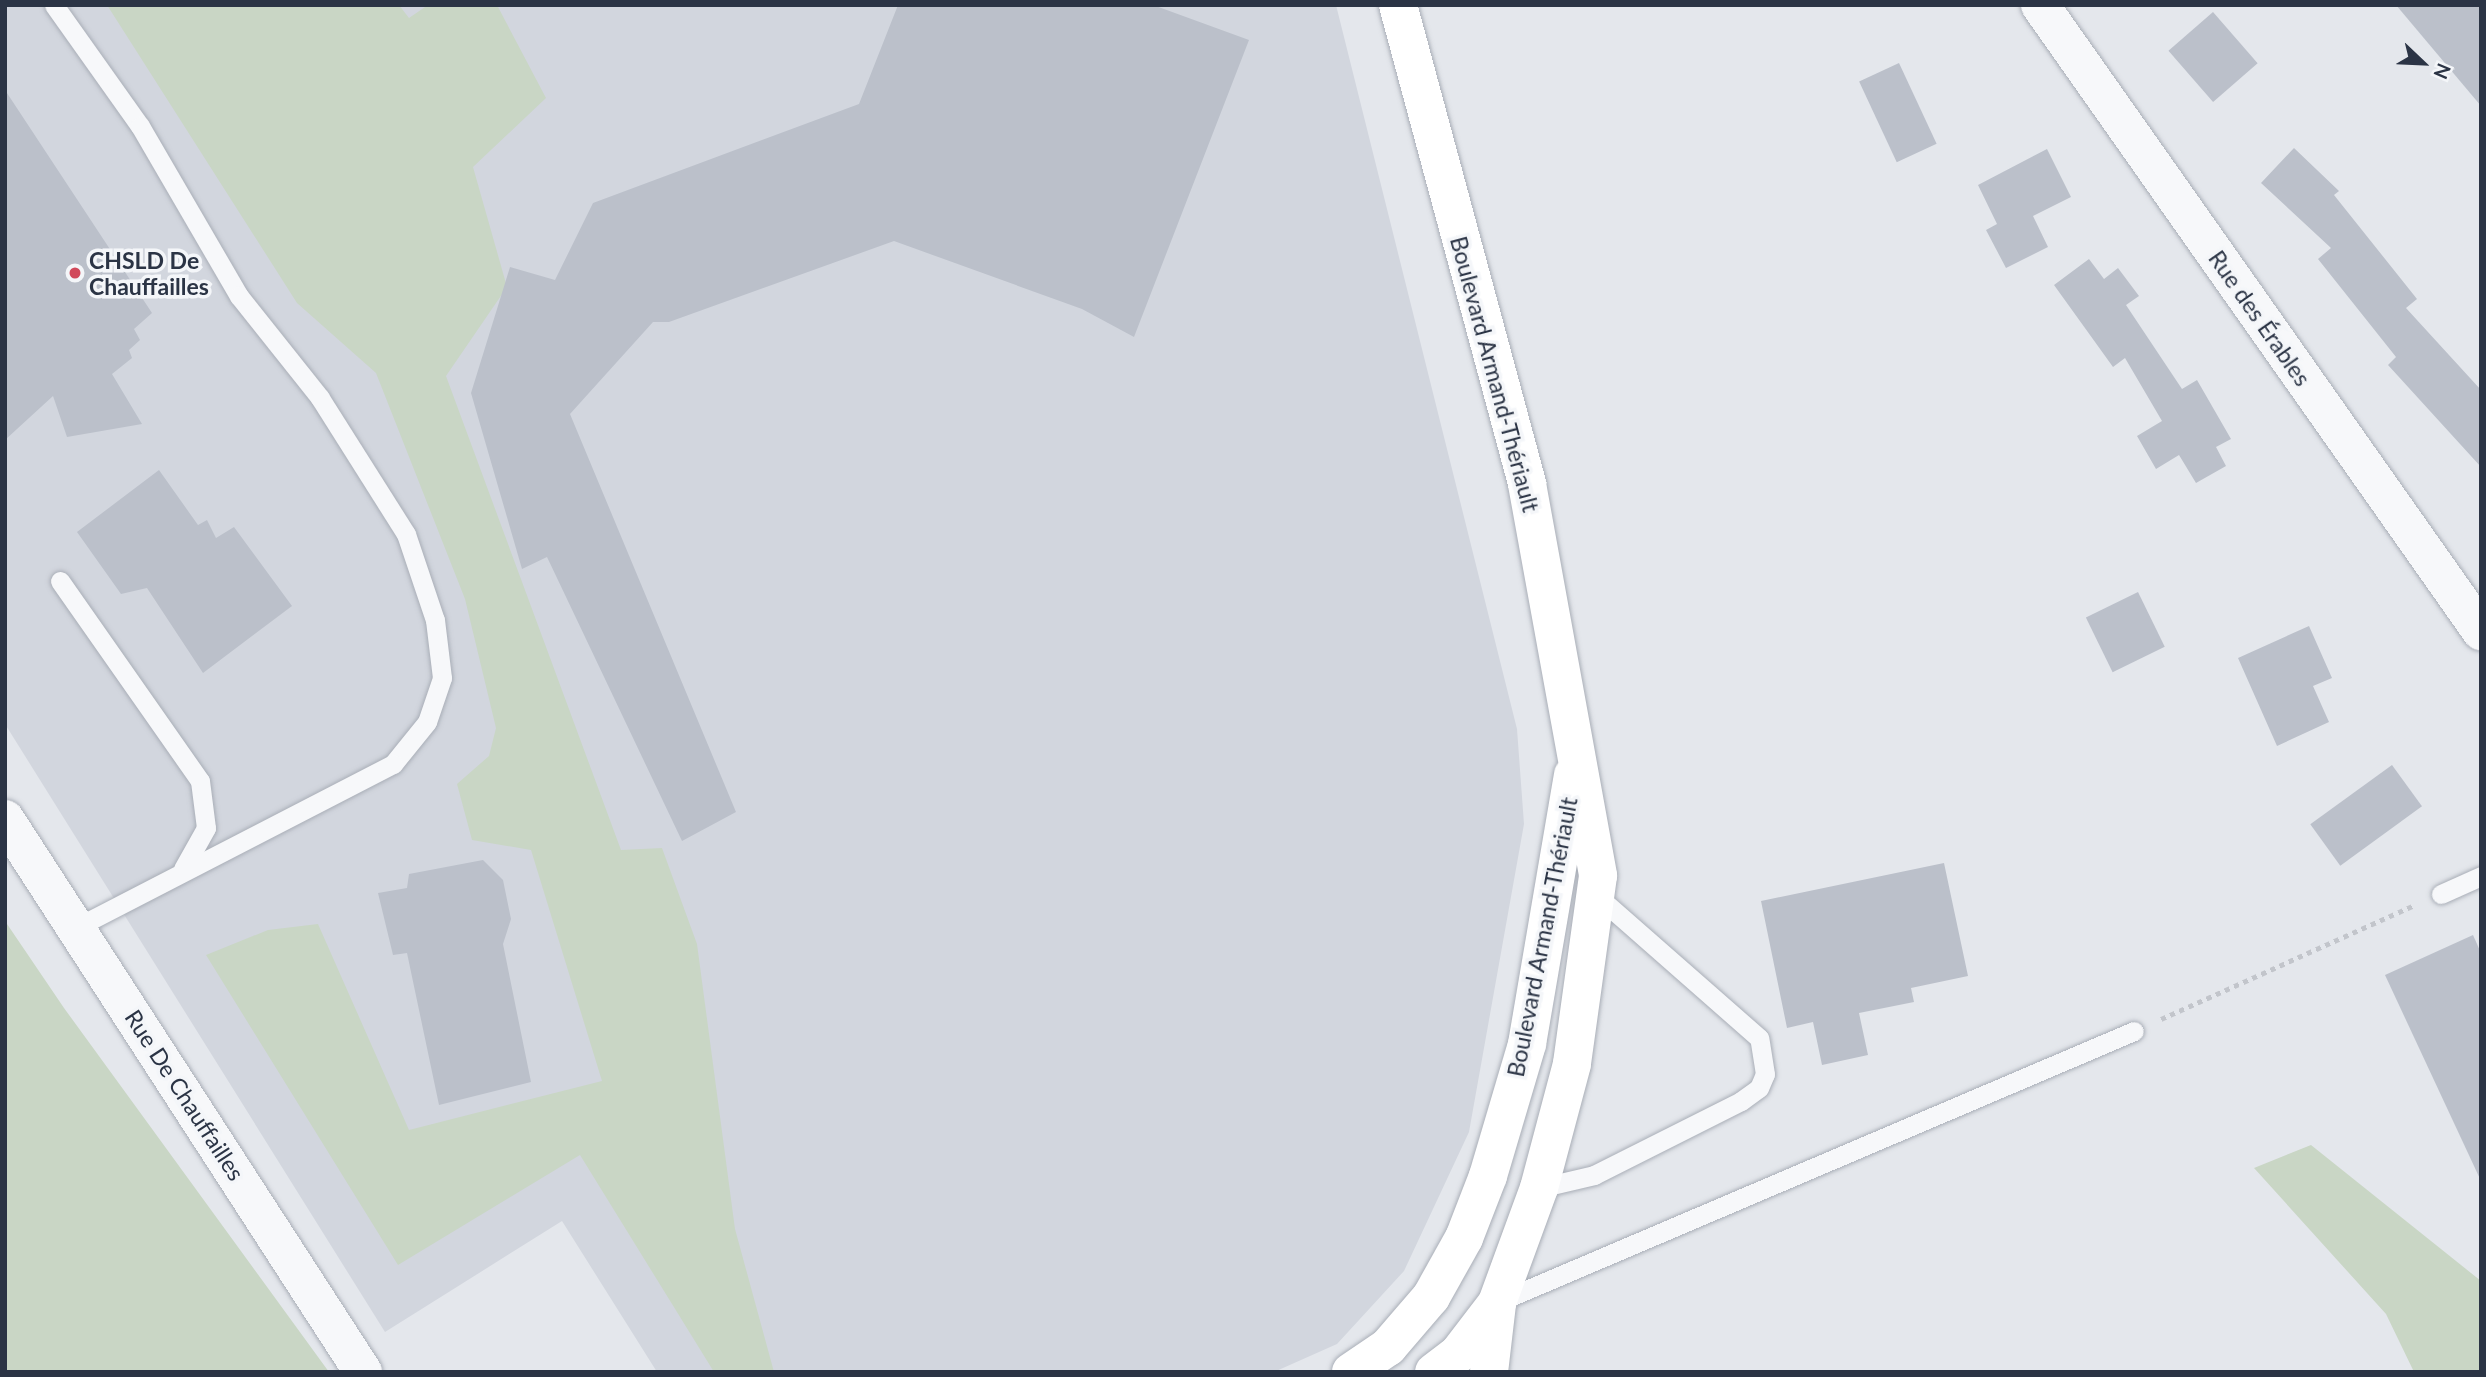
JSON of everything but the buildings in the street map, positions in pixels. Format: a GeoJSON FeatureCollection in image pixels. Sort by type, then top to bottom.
{"type":"FeatureCollection","features":[{"type":"Feature","properties":{"kind":"street","name":"Boulevard Armand-Thériault"},"geometry":{"type":"LineString","coordinates":[[1398,5],[1527,484],[1579,745],[1596,895],[1572,1064],[1539,1188],[1497,1303],[1458,1354],[1434,1372]]}},
{"type":"Feature","properties":{"kind":"street","name":"Rue des Érables"},"geometry":{"type":"LineString","coordinates":[[2040,5],[2481,631]]}},
{"type":"Feature","properties":{"kind":"street","name":"Boulevard Armand-Thériault"},"geometry":{"type":"LineString","coordinates":[[1351,1372],[1388,1347],[1431,1297],[1464,1238],[1488,1176],[1527,1044],[1579,745]]}},
{"type":"Feature","properties":{"kind":"street","name":"Rue De Chauffailles"},"geometry":{"type":"LineString","coordinates":[[5,819],[363,1372]]}},
{"type":"Feature","properties":{"kind":"street"},"geometry":{"type":"LineString","coordinates":[[1489,1372],[1497,1303]]}},
{"type":"Feature","properties":{"kind":"lane"},"geometry":{"type":"LineString","coordinates":[[54,5],[140,125],[239,296],[320,398],[406,534],[435,620],[442,678],[427,722],[393,764],[183,869],[77,927]]}},
{"type":"Feature","properties":{"kind":"lane"},"geometry":{"type":"LineString","coordinates":[[60,581],[200,781],[206,828],[183,869]]}},
{"type":"Feature","properties":{"kind":"lane"},"geometry":{"type":"LineString","coordinates":[[2441,894],[2481,876]]}},
{"type":"Feature","properties":{"kind":"lane"},"geometry":{"type":"LineString","coordinates":[[1539,1188],[1594,1175],[1741,1101],[1759,1088],[1765,1074],[1759,1038],[1596,895]]}},
{"type":"Feature","properties":{"kind":"lane"},"geometry":{"type":"LineString","coordinates":[[1497,1303],[2134,1031]]}},
{"type":"Feature","properties":{"kind":"path"},"geometry":{"type":"LineString","coordinates":[[2134,1031],[2441,894]]}},
{"type":"Feature","properties":{"kind":"shaded area"},"geometry":{"type":"Polygon","coordinates":[[[5,5],[1336,5],[1517,729],[1524,824],[1469,1132],[1404,1271],[1337,1344],[1274,1372],[657,1372],[562,1221],[385,1332],[5,724],[5,5]]]}},
{"type":"Feature","properties":{"kind":"green space"},"geometry":{"type":"Polygon","coordinates":[[[107,5],[399,5],[409,18],[428,5],[497,5],[546,98],[473,167],[507,287],[446,376],[621,850],[662,848],[697,944],[735,1229],[774,1372],[714,1372],[580,1155],[398,1265],[206,955],[268,930],[318,924],[409,1130],[602,1081],[531,850],[472,840],[457,784],[489,756],[496,728],[465,599],[376,373],[297,303],[107,5]]]}},
{"type":"Feature","properties":{"kind":"green space"},"geometry":{"type":"Polygon","coordinates":[[[5,921],[64,1008],[329,1372],[5,1372],[5,921]]]}},
{"type":"Feature","properties":{"kind":"green space"},"geometry":{"type":"Polygon","coordinates":[[[2311,1145],[2481,1281],[2481,1372],[2414,1372],[2386,1314],[2254,1168],[2311,1145]]]}},
{"type":"Feature","properties":{"kind":"place","name":"CHSLD De Chauffailles"},"geometry":{"type":"Point","coordinates":[75,273]}}]}
